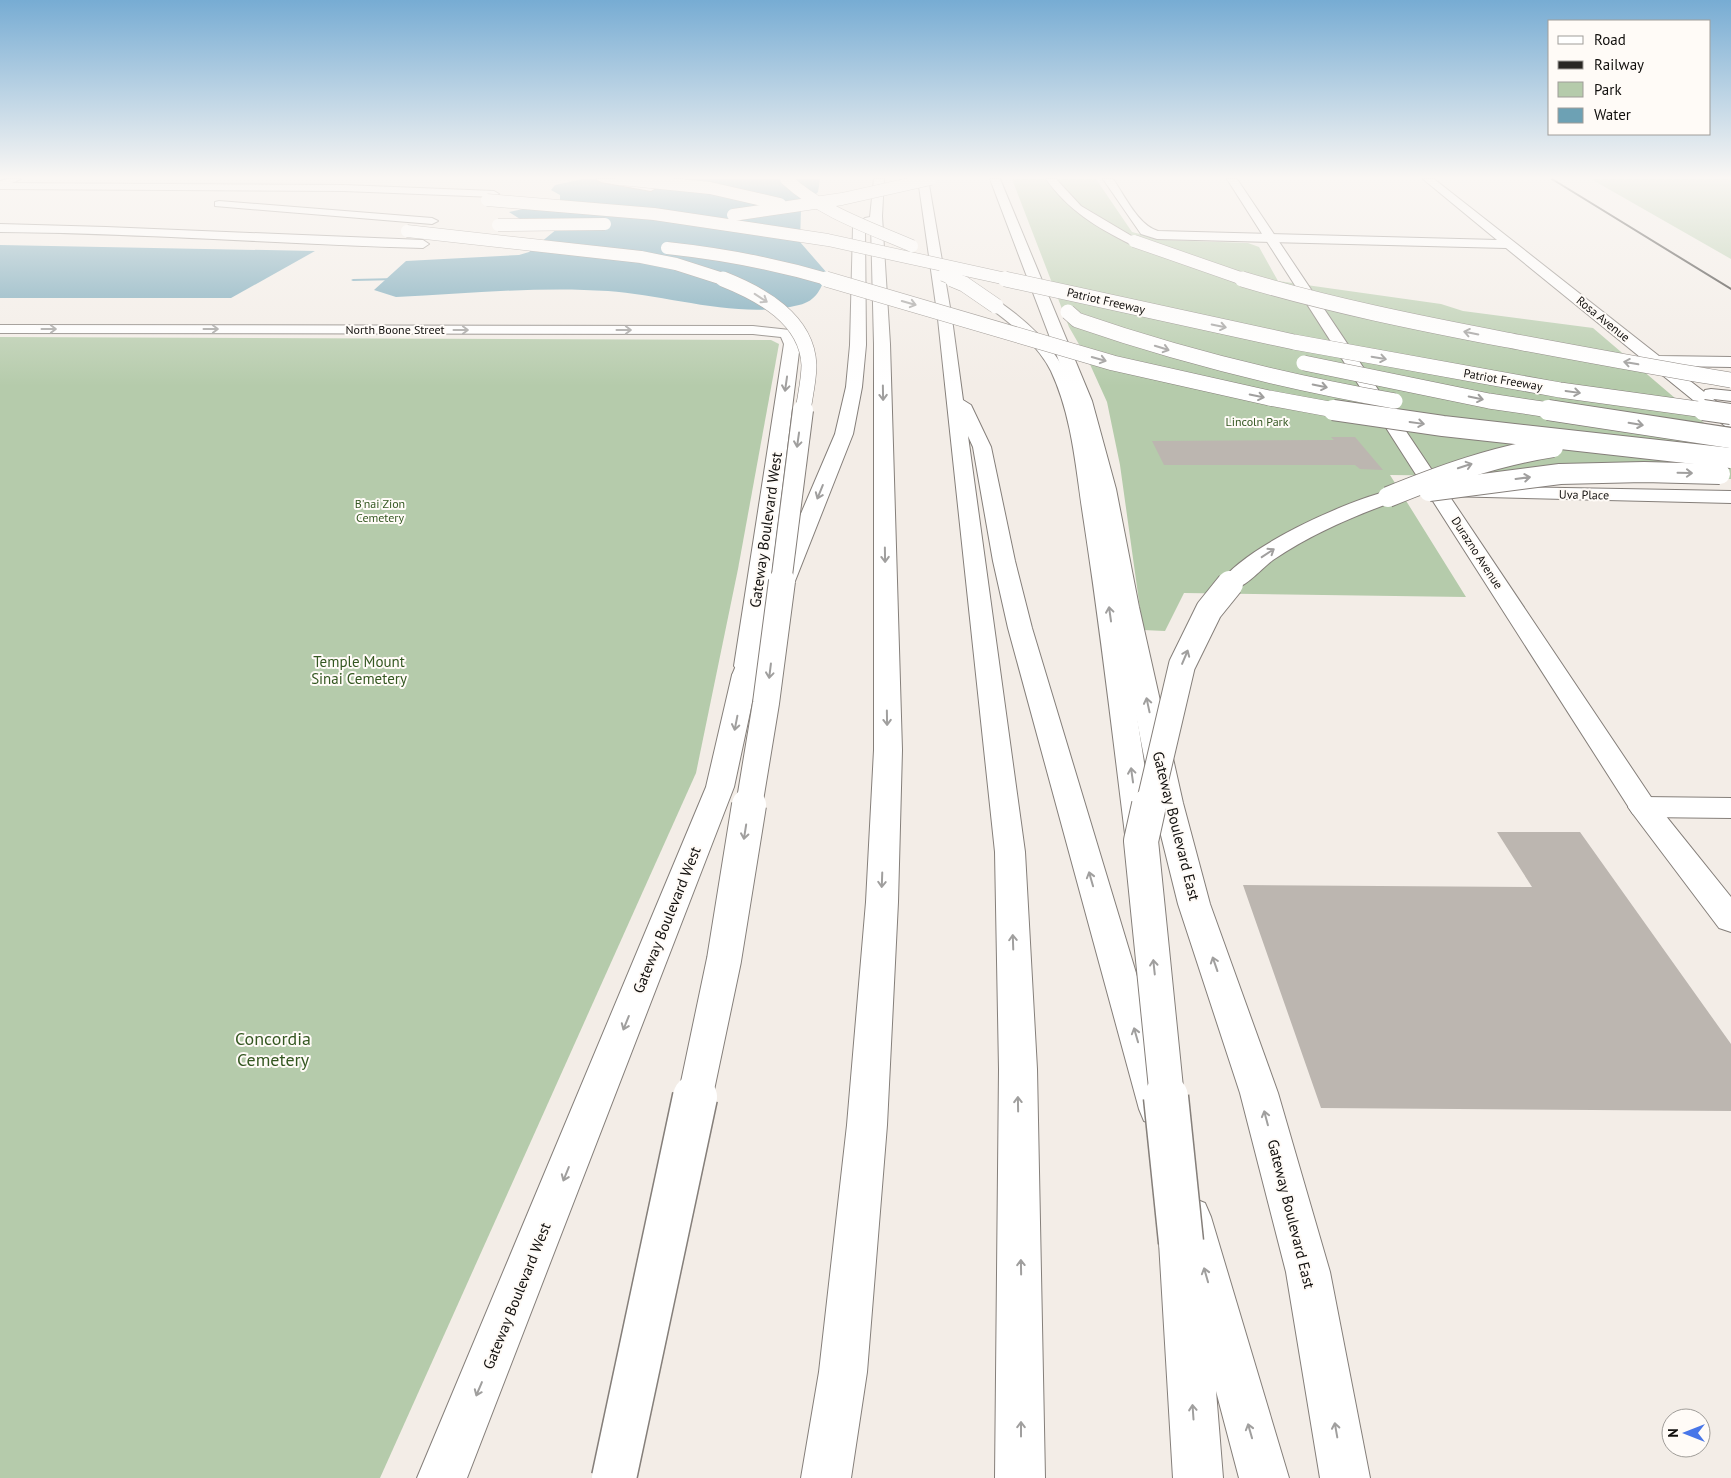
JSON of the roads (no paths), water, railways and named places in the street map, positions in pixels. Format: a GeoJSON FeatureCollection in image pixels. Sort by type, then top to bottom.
{"type":"FeatureCollection","features":[{"type":"Feature","properties":{"kind":"main road"},"geometry":{"type":"LineString","coordinates":[[565,248],[610,253],[699,270],[739,286],[774,307],[798,329],[805,340],[809,366],[766,703],[724,960],[614,1478]]}},
{"type":"Feature","properties":{"kind":"main road"},"geometry":{"type":"LineString","coordinates":[[665,248],[716,253],[754,260],[1113,363],[1198,384],[1325,409],[1443,426],[1731,458]]}},
{"type":"Feature","properties":{"kind":"main road"},"geometry":{"type":"LineString","coordinates":[[683,248],[770,251]]}},
{"type":"Feature","properties":{"kind":"main road"},"geometry":{"type":"LineString","coordinates":[[826,1478],[843,1372],[867,1125],[882,902],[888,750],[870,335],[861,248]]}},
{"type":"Feature","properties":{"kind":"main road","name":"Patriot Freeway"},"geometry":{"type":"LineString","coordinates":[[864,248],[1294,342],[1560,390],[1731,414]]}},
{"type":"Feature","properties":{"kind":"main road"},"geometry":{"type":"LineString","coordinates":[[745,675],[844,434],[854,387],[870,335],[874,248]]}},
{"type":"Feature","properties":{"kind":"main road"},"geometry":{"type":"LineString","coordinates":[[881,248],[964,284],[1009,315],[1039,342],[1058,370],[1070,397],[1081,443],[1102,564],[1141,841],[1181,1242],[1198,1478]]}},
{"type":"Feature","properties":{"kind":"main road"},"geometry":{"type":"LineString","coordinates":[[919,248],[1068,312],[1208,343]]}},
{"type":"Feature","properties":{"kind":"main road","name":"Patriot Freeway"},"geometry":{"type":"LineString","coordinates":[[930,248],[1264,322],[1503,365]]}},
{"type":"Feature","properties":{"kind":"main road"},"geometry":{"type":"LineString","coordinates":[[934,248],[946,329],[974,577],[1010,852],[1018,1069],[1021,1331],[1020,1478]]}},
{"type":"Feature","properties":{"kind":"main road","name":"Gateway Boulevard East"},"geometry":{"type":"LineString","coordinates":[[1022,248],[1083,401],[1106,489],[1129,616],[1168,803],[1189,886],[1260,1094],[1308,1272],[1345,1478]]}},
{"type":"Feature","properties":{"kind":"main road"},"geometry":{"type":"LineString","coordinates":[[1153,248],[1222,274],[1359,310],[1444,328],[1731,380]]}},
{"type":"Feature","properties":{"kind":"main road","name":"Durazno Avenue"},"geometry":{"type":"LineString","coordinates":[[1278,248],[1643,807],[1731,920]]}},
{"type":"Feature","properties":{"kind":"main road","name":"Rosa Avenue"},"geometry":{"type":"LineString","coordinates":[[1515,248],[1731,422]]}},
{"type":"Feature","properties":{"kind":"main road"},"geometry":{"type":"LineString","coordinates":[[843,257],[892,262],[1086,297]]}},
{"type":"Feature","properties":{"kind":"main road"},"geometry":{"type":"LineString","coordinates":[[946,329],[955,296],[951,257]]}},
{"type":"Feature","properties":{"kind":"main road"},"geometry":{"type":"LineString","coordinates":[[1068,312],[1084,323],[1182,354],[1356,394],[1413,404]]}},
{"type":"Feature","properties":{"kind":"main road","name":"North Boone Street"},"geometry":{"type":"LineString","coordinates":[[0,329],[753,330],[778,332],[789,336]]}},
{"type":"Feature","properties":{"kind":"main road","name":"Gateway Boulevard West"},"geometry":{"type":"LineString","coordinates":[[442,1478],[720,788],[732,745],[745,675],[792,344],[789,336]]}},
{"type":"Feature","properties":{"kind":"main road"},"geometry":{"type":"LineString","coordinates":[[1286,359],[1489,401],[1731,438]]}},
{"type":"Feature","properties":{"kind":"main road"},"geometry":{"type":"LineString","coordinates":[[1656,361],[1731,362]]}},
{"type":"Feature","properties":{"kind":"main road"},"geometry":{"type":"LineString","coordinates":[[953,387],[982,447],[1004,561],[1020,628],[1264,1478]]}},
{"type":"Feature","properties":{"kind":"main road"},"geometry":{"type":"LineString","coordinates":[[1664,388],[1731,396]]}},
{"type":"Feature","properties":{"kind":"main road"},"geometry":{"type":"LineString","coordinates":[[1442,409],[1508,421],[1731,448]]}},
{"type":"Feature","properties":{"kind":"main road"},"geometry":{"type":"LineString","coordinates":[[1141,841],[1182,665],[1196,633],[1209,610],[1230,584],[1254,562],[1288,540],[1358,508],[1449,471],[1484,460],[1543,449],[1610,441],[1731,438]]}},
{"type":"Feature","properties":{"kind":"main road"},"geometry":{"type":"LineString","coordinates":[[1388,497],[1560,474],[1644,472],[1731,475]]}},
{"type":"Feature","properties":{"kind":"main road","name":"Uva Place"},"geometry":{"type":"LineString","coordinates":[[1437,492],[1731,497]]}},
{"type":"Feature","properties":{"kind":"main road"},"geometry":{"type":"LineString","coordinates":[[1643,807],[1731,808]]}},
{"type":"Feature","properties":{"kind":"water"},"geometry":{"type":"Polygon","coordinates":[[[0,248],[315,251],[231,298],[0,298],[0,248]]]}},
{"type":"Feature","properties":{"kind":"water"},"geometry":{"type":"Polygon","coordinates":[[[534,248],[805,248],[827,273],[818,293],[805,303],[776,309],[753,310],[608,291],[555,289],[396,297],[374,290],[406,261],[519,255],[529,252],[534,248]]]}},
{"type":"Feature","properties":{"kind":"waterway"},"geometry":{"type":"LineString","coordinates":[[353,280],[397,279]]}},
{"type":"Feature","properties":{"kind":"railway"},"geometry":{"type":"LineString","coordinates":[[1664,248],[1731,289]]}},
{"type":"Feature","properties":{"kind":"park label","name":"Lincoln Park"},"geometry":{"type":"Point","coordinates":[1257,422]}},
{"type":"Feature","properties":{"kind":"park label","name":"B'nai Zion Cemetery"},"geometry":{"type":"Point","coordinates":[380,511]}},
{"type":"Feature","properties":{"kind":"park label","name":"Temple Mount Sinai Cemetery"},"geometry":{"type":"Point","coordinates":[359,670]}},
{"type":"Feature","properties":{"kind":"park label","name":"Concordia Cemetery"},"geometry":{"type":"Point","coordinates":[273,1049]}}]}
